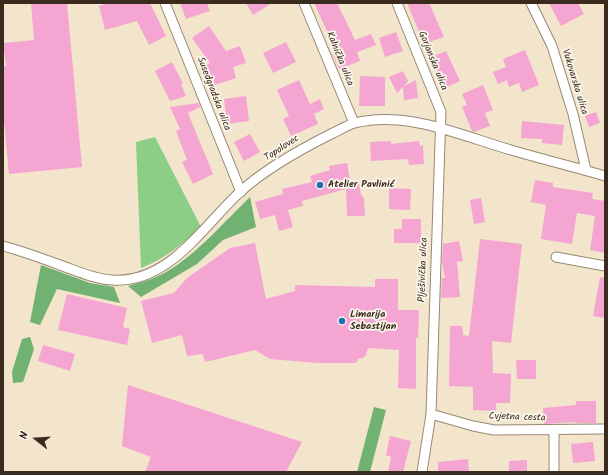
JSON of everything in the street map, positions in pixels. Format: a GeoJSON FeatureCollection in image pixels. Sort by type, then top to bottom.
{"type":"FeatureCollection","features":[{"type":"Feature","properties":{"kind":"street","name":"Susedgradska ulica"},"geometry":{"type":"LineString","coordinates":[[165,3],[240,192]]}},
{"type":"Feature","properties":{"kind":"street","name":"Kalnička ulica"},"geometry":{"type":"LineString","coordinates":[[304,3],[354,123]]}},
{"type":"Feature","properties":{"kind":"street","name":"Gorjanska ulica"},"geometry":{"type":"LineString","coordinates":[[397,3],[441,112],[442,127]]}},
{"type":"Feature","properties":{"kind":"street","name":"Vukovarska ulica"},"geometry":{"type":"LineString","coordinates":[[531,3],[552,46],[573,114],[586,170]]}},
{"type":"Feature","properties":{"kind":"street","name":"Topolovec"},"geometry":{"type":"LineString","coordinates":[[3,246],[94,277],[112,280],[130,279],[162,267],[183,251],[205,230],[240,192],[275,166],[308,146],[354,123],[381,120],[416,122],[442,127],[510,150],[605,176]]}},
{"type":"Feature","properties":{"kind":"street","name":"Plješivička ulica"},"geometry":{"type":"LineString","coordinates":[[422,472],[431,414],[442,127]]}},
{"type":"Feature","properties":{"kind":"street"},"geometry":{"type":"LineString","coordinates":[[556,257],[605,266]]}},
{"type":"Feature","properties":{"kind":"street","name":"Cvjetna cesta"},"geometry":{"type":"LineString","coordinates":[[431,414],[473,426],[494,430],[605,429]]}},
{"type":"Feature","properties":{"kind":"street"},"geometry":{"type":"LineString","coordinates":[[554,430],[554,472]]}},
{"type":"Feature","properties":{"kind":"green space"},"geometry":{"type":"Polygon","coordinates":[[[155,137],[201,227],[166,256],[141,268],[136,142],[155,137]]]}},
{"type":"Feature","properties":{"kind":"green space"},"geometry":{"type":"Polygon","coordinates":[[[250,197],[256,227],[223,240],[197,264],[141,297],[128,286],[157,277],[188,257],[250,197]]]}},
{"type":"Feature","properties":{"kind":"green space"},"geometry":{"type":"Polygon","coordinates":[[[41,265],[90,283],[114,287],[120,303],[57,289],[40,325],[30,322],[41,265]]]}},
{"type":"Feature","properties":{"kind":"green space"},"geometry":{"type":"Polygon","coordinates":[[[30,337],[34,349],[23,382],[13,383],[12,372],[22,339],[30,337]]]}},
{"type":"Feature","properties":{"kind":"green space"},"geometry":{"type":"Polygon","coordinates":[[[374,407],[386,410],[370,472],[357,472],[374,407]]]}},
{"type":"Feature","properties":{"kind":"building"},"geometry":{"type":"Polygon","coordinates":[[[31,3],[67,3],[82,167],[9,174],[3,111],[3,66],[6,66],[3,43],[34,40],[31,3]]]}},
{"type":"Feature","properties":{"kind":"building"},"geometry":{"type":"Polygon","coordinates":[[[109,3],[150,3],[166,36],[149,45],[137,21],[105,30],[99,6],[109,3]]]}},
{"type":"Feature","properties":{"kind":"building"},"geometry":{"type":"Polygon","coordinates":[[[180,3],[207,3],[210,11],[186,19],[180,3]]]}},
{"type":"Feature","properties":{"kind":"building"},"geometry":{"type":"Polygon","coordinates":[[[246,3],[272,3],[253,15],[246,3]]]}},
{"type":"Feature","properties":{"kind":"building"},"geometry":{"type":"Polygon","coordinates":[[[314,3],[337,3],[355,40],[371,34],[376,45],[357,52],[360,61],[339,69],[333,55],[337,53],[314,3]]]}},
{"type":"Feature","properties":{"kind":"building"},"geometry":{"type":"Polygon","coordinates":[[[407,3],[429,3],[444,37],[424,44],[407,3]]]}},
{"type":"Feature","properties":{"kind":"building"},"geometry":{"type":"Polygon","coordinates":[[[549,3],[578,3],[584,14],[561,26],[549,3]]]}},
{"type":"Feature","properties":{"kind":"building"},"geometry":{"type":"Polygon","coordinates":[[[209,26],[226,51],[240,46],[246,63],[233,67],[236,78],[212,86],[205,65],[210,63],[192,38],[209,26]]]}},
{"type":"Feature","properties":{"kind":"building"},"geometry":{"type":"Polygon","coordinates":[[[396,32],[403,51],[385,57],[379,38],[396,32]]]}},
{"type":"Feature","properties":{"kind":"building"},"geometry":{"type":"Polygon","coordinates":[[[286,42],[296,62],[273,73],[263,53],[286,42]]]}},
{"type":"Feature","properties":{"kind":"building"},"geometry":{"type":"Polygon","coordinates":[[[525,50],[539,85],[522,92],[519,83],[509,87],[507,80],[498,84],[493,72],[506,67],[503,59],[525,50]]]}},
{"type":"Feature","properties":{"kind":"building"},"geometry":{"type":"Polygon","coordinates":[[[446,51],[460,81],[445,88],[431,57],[446,51]]]}},
{"type":"Feature","properties":{"kind":"building"},"geometry":{"type":"Polygon","coordinates":[[[172,62],[183,83],[181,84],[186,96],[170,101],[155,71],[172,62]]]}},
{"type":"Feature","properties":{"kind":"building"},"geometry":{"type":"Polygon","coordinates":[[[403,71],[408,81],[404,86],[416,80],[418,98],[404,100],[403,87],[397,93],[389,77],[403,71]]]}},
{"type":"Feature","properties":{"kind":"building"},"geometry":{"type":"Polygon","coordinates":[[[360,76],[385,77],[385,106],[359,106],[360,76]]]}},
{"type":"Feature","properties":{"kind":"building"},"geometry":{"type":"Polygon","coordinates":[[[299,80],[310,104],[320,99],[324,109],[314,114],[318,124],[291,136],[283,119],[289,116],[277,90],[299,80]]]}},
{"type":"Feature","properties":{"kind":"building"},"geometry":{"type":"Polygon","coordinates":[[[483,85],[493,110],[485,113],[490,126],[474,132],[472,131],[462,107],[467,105],[462,94],[483,85]]]}},
{"type":"Feature","properties":{"kind":"building"},"geometry":{"type":"Polygon","coordinates":[[[246,96],[249,121],[227,124],[224,99],[246,96]]]}},
{"type":"Feature","properties":{"kind":"building"},"geometry":{"type":"Polygon","coordinates":[[[199,103],[200,107],[188,113],[213,174],[193,184],[182,162],[187,160],[176,131],[180,129],[170,107],[199,103]]]}},
{"type":"Feature","properties":{"kind":"building"},"geometry":{"type":"Polygon","coordinates":[[[596,112],[600,123],[589,127],[585,116],[596,112]]]}},
{"type":"Feature","properties":{"kind":"building"},"geometry":{"type":"Polygon","coordinates":[[[522,121],[564,125],[562,145],[542,143],[542,139],[521,138],[522,121]]]}},
{"type":"Feature","properties":{"kind":"building"},"geometry":{"type":"Polygon","coordinates":[[[250,134],[260,152],[244,161],[234,142],[250,134]]]}},
{"type":"Feature","properties":{"kind":"building"},"geometry":{"type":"Polygon","coordinates":[[[391,141],[391,144],[419,141],[420,146],[423,145],[424,164],[409,165],[408,159],[371,161],[370,142],[391,141]]]}},
{"type":"Feature","properties":{"kind":"building"},"geometry":{"type":"Polygon","coordinates":[[[347,163],[351,186],[359,183],[361,195],[364,198],[365,216],[347,216],[346,189],[302,201],[303,206],[288,210],[293,227],[279,231],[275,215],[260,219],[255,202],[283,194],[282,189],[312,182],[310,176],[330,170],[329,166],[347,163]]]}},
{"type":"Feature","properties":{"kind":"building"},"geometry":{"type":"Polygon","coordinates":[[[535,180],[553,183],[553,187],[593,193],[592,199],[605,201],[605,253],[590,250],[595,216],[577,213],[572,244],[541,239],[546,205],[531,202],[535,180]]]}},
{"type":"Feature","properties":{"kind":"building"},"geometry":{"type":"Polygon","coordinates":[[[389,188],[411,189],[410,210],[389,209],[389,188]]]}},
{"type":"Feature","properties":{"kind":"building"},"geometry":{"type":"Polygon","coordinates":[[[481,198],[485,222],[474,224],[470,200],[481,198]]]}},
{"type":"Feature","properties":{"kind":"building"},"geometry":{"type":"Polygon","coordinates":[[[402,219],[421,219],[421,243],[394,243],[394,229],[402,229],[402,219]]]}},
{"type":"Feature","properties":{"kind":"building"},"geometry":{"type":"Polygon","coordinates":[[[480,239],[522,244],[511,343],[492,341],[493,373],[511,374],[510,403],[496,403],[496,411],[473,410],[473,387],[449,386],[450,326],[462,326],[463,335],[469,336],[480,239]]]}},
{"type":"Feature","properties":{"kind":"building"},"geometry":{"type":"Polygon","coordinates":[[[459,241],[463,261],[457,262],[460,297],[441,298],[442,278],[445,278],[442,262],[443,244],[459,241]]]}},
{"type":"Feature","properties":{"kind":"building"},"geometry":{"type":"Polygon","coordinates":[[[255,243],[266,299],[295,291],[295,285],[375,287],[375,279],[398,279],[398,310],[419,310],[418,338],[416,338],[416,389],[398,388],[399,350],[368,348],[366,355],[363,358],[359,358],[356,363],[317,363],[270,359],[255,350],[205,362],[203,354],[187,356],[182,335],[152,343],[141,301],[174,293],[187,278],[230,248],[255,243]]]}},
{"type":"Feature","properties":{"kind":"building"},"geometry":{"type":"Polygon","coordinates":[[[600,277],[605,278],[605,318],[593,316],[600,277]]]}},
{"type":"Feature","properties":{"kind":"building"},"geometry":{"type":"Polygon","coordinates":[[[67,294],[127,308],[123,327],[130,329],[127,345],[58,330],[67,294]]]}},
{"type":"Feature","properties":{"kind":"building"},"geometry":{"type":"Polygon","coordinates":[[[43,345],[75,354],[70,371],[38,361],[43,345]]]}},
{"type":"Feature","properties":{"kind":"building"},"geometry":{"type":"Polygon","coordinates":[[[516,360],[536,360],[536,379],[517,379],[516,360]]]}},
{"type":"Feature","properties":{"kind":"building"},"geometry":{"type":"Polygon","coordinates":[[[128,385],[302,442],[286,472],[145,472],[151,457],[122,446],[128,385]]]}},
{"type":"Feature","properties":{"kind":"building"},"geometry":{"type":"Polygon","coordinates":[[[576,401],[596,401],[596,423],[576,422],[544,424],[543,408],[576,405],[576,401]]]}},
{"type":"Feature","properties":{"kind":"building"},"geometry":{"type":"Polygon","coordinates":[[[390,436],[411,441],[403,472],[388,472],[391,457],[386,455],[390,436]]]}},
{"type":"Feature","properties":{"kind":"building"},"geometry":{"type":"Polygon","coordinates":[[[593,442],[595,461],[573,463],[571,444],[593,442]]]}},
{"type":"Feature","properties":{"kind":"building"},"geometry":{"type":"Polygon","coordinates":[[[468,459],[469,472],[438,472],[438,462],[468,459]]]}},
{"type":"Feature","properties":{"kind":"building"},"geometry":{"type":"Polygon","coordinates":[[[527,460],[527,472],[509,472],[509,461],[527,460]]]}},
{"type":"Feature","properties":{"kind":"place","name":"Atelier Pavlinić"},"geometry":{"type":"Point","coordinates":[320,185]}},
{"type":"Feature","properties":{"kind":"place","name":"Limarija Sebastijan"},"geometry":{"type":"Point","coordinates":[342,321]}}]}
